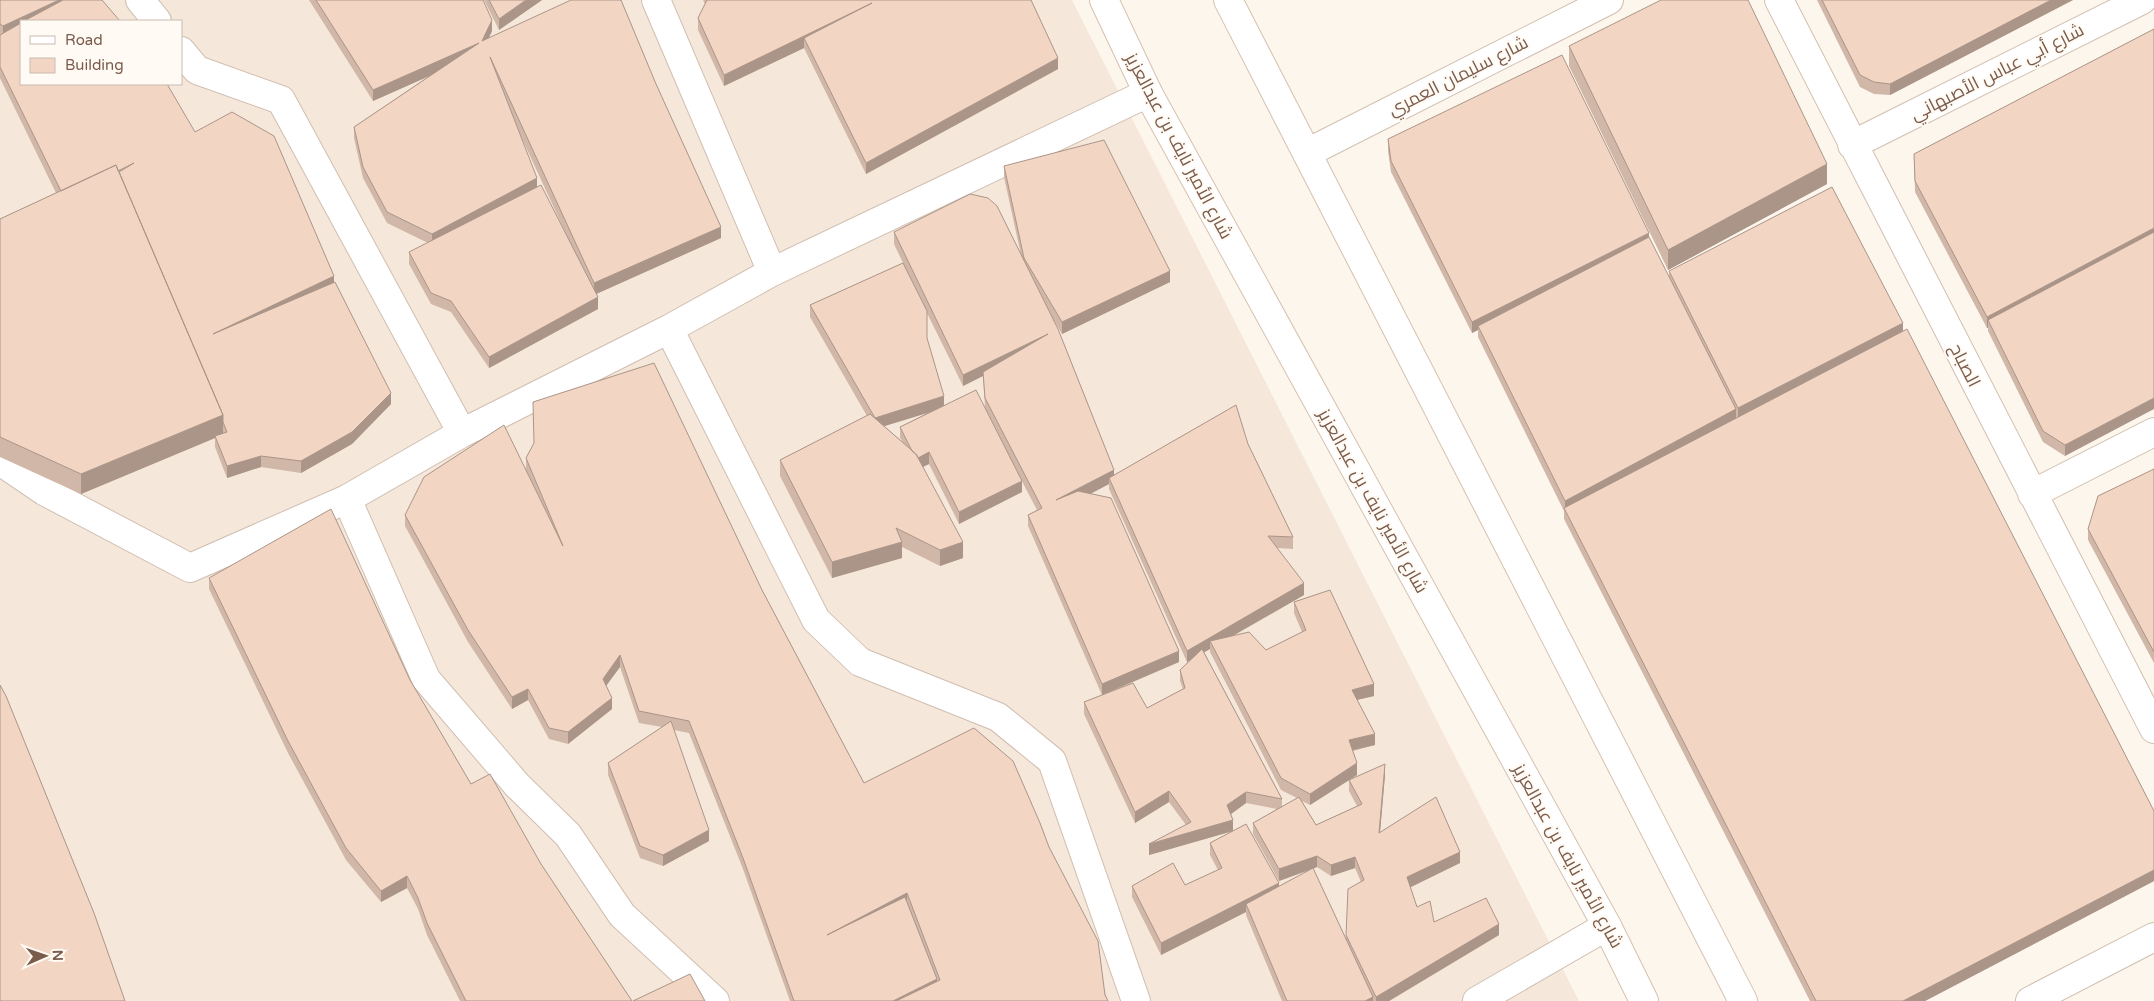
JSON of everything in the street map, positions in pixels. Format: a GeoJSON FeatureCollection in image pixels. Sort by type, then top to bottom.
{"type":"FeatureCollection","features":[{"type":"Feature","properties":{"kind":"street"},"geometry":{"type":"LineString","coordinates":[[140,0],[156,20]]}},
{"type":"Feature","properties":{"kind":"street"},"geometry":{"type":"LineString","coordinates":[[656,0],[772,272]]}},
{"type":"Feature","properties":{"kind":"street","name":"شارع الأمير نايف بن عبدالعزيز"},"geometry":{"type":"LineString","coordinates":[[1104,0],[1148,93],[1607,926],[1644,1001]]}},
{"type":"Feature","properties":{"kind":"street"},"geometry":{"type":"LineString","coordinates":[[1228,0],[1743,1001]]}},
{"type":"Feature","properties":{"kind":"street","name":"شارع سليمان العمري"},"geometry":{"type":"LineString","coordinates":[[1307,153],[1609,0]]}},
{"type":"Feature","properties":{"kind":"street","name":"الصباح"},"geometry":{"type":"LineString","coordinates":[[1779,0],[2154,729]]}},
{"type":"Feature","properties":{"kind":"street","name":"شارع أبي عباس الأصبهاني"},"geometry":{"type":"LineString","coordinates":[[1852,145],[2142,0]]}},
{"type":"Feature","properties":{"kind":"street"},"geometry":{"type":"LineString","coordinates":[[182,52],[197,70],[281,100],[462,433]]}},
{"type":"Feature","properties":{"kind":"street"},"geometry":{"type":"LineString","coordinates":[[0,462],[44,491],[190,568],[347,499],[462,433],[669,329],[772,272],[1148,93]]}},
{"type":"Feature","properties":{"kind":"street"},"geometry":{"type":"LineString","coordinates":[[669,329],[816,620],[860,662],[998,718],[1052,761],[1136,1001]]}},
{"type":"Feature","properties":{"kind":"street"},"geometry":{"type":"LineString","coordinates":[[2032,494],[2154,432]]}},
{"type":"Feature","properties":{"kind":"street"},"geometry":{"type":"LineString","coordinates":[[347,499],[426,679],[516,785],[568,835],[622,916],[715,1001]]}},
{"type":"Feature","properties":{"kind":"street"},"geometry":{"type":"LineString","coordinates":[[1477,1001],[1607,926]]}},
{"type":"Feature","properties":{"kind":"street"},"geometry":{"type":"LineString","coordinates":[[2030,1001],[2154,937]]}},
{"type":"Feature","properties":{"kind":"shaded area"},"geometry":{"type":"Polygon","coordinates":[[[0,0],[1072,0],[1579,1001],[0,1001],[0,0]]]}},
{"type":"Feature","properties":{"kind":"building"},"geometry":{"type":"Polygon","coordinates":[[[0,0],[59,0],[3,26],[0,24],[0,0]]]}},
{"type":"Feature","properties":{"kind":"building"},"geometry":{"type":"Polygon","coordinates":[[[63,0],[102,0],[119,20],[26,20],[63,0]]]}},
{"type":"Feature","properties":{"kind":"building"},"geometry":{"type":"Polygon","coordinates":[[[316,0],[483,0],[492,20],[482,41],[571,0],[621,0],[656,84],[721,227],[594,283],[490,57],[537,178],[432,234],[387,212],[363,167],[354,127],[479,43],[373,90],[316,0]]]}},
{"type":"Feature","properties":{"kind":"building"},"geometry":{"type":"Polygon","coordinates":[[[489,0],[526,0],[499,19],[489,0]]]}},
{"type":"Feature","properties":{"kind":"building"},"geometry":{"type":"Polygon","coordinates":[[[707,0],[1031,0],[1058,58],[866,163],[804,38],[872,3],[724,75],[698,18],[707,0]]]}},
{"type":"Feature","properties":{"kind":"building"},"geometry":{"type":"Polygon","coordinates":[[[1661,0],[1748,0],[1827,164],[1668,250],[1569,46],[1661,0]]]}},
{"type":"Feature","properties":{"kind":"building"},"geometry":{"type":"Polygon","coordinates":[[[1822,0],[2051,0],[1890,84],[1874,82],[1860,75],[1822,0]]]}},
{"type":"Feature","properties":{"kind":"building"},"geometry":{"type":"Polygon","coordinates":[[[20,24],[20,85],[168,85],[195,132],[232,112],[274,136],[334,276],[213,334],[335,282],[391,393],[352,432],[301,461],[261,456],[227,466],[215,436],[227,432],[223,422],[223,415],[119,172],[134,163],[118,171],[116,165],[61,191],[0,67],[0,35],[20,24]]]}},
{"type":"Feature","properties":{"kind":"building"},"geometry":{"type":"Polygon","coordinates":[[[2154,29],[2154,228],[1987,317],[1915,181],[1914,154],[2154,29]]]}},
{"type":"Feature","properties":{"kind":"building"},"geometry":{"type":"Polygon","coordinates":[[[1562,55],[1649,233],[1472,322],[1391,161],[1388,139],[1562,55]]]}},
{"type":"Feature","properties":{"kind":"building"},"geometry":{"type":"Polygon","coordinates":[[[1104,140],[1170,271],[1062,322],[1024,258],[1004,166],[1104,140]]]}},
{"type":"Feature","properties":{"kind":"building"},"geometry":{"type":"Polygon","coordinates":[[[116,165],[223,415],[81,474],[0,437],[0,219],[116,165]]]}},
{"type":"Feature","properties":{"kind":"building"},"geometry":{"type":"Polygon","coordinates":[[[541,185],[598,297],[489,357],[451,301],[431,293],[409,252],[541,185]]]}},
{"type":"Feature","properties":{"kind":"building"},"geometry":{"type":"Polygon","coordinates":[[[1832,187],[1903,323],[1738,408],[1669,271],[1832,187]]]}},
{"type":"Feature","properties":{"kind":"building"},"geometry":{"type":"Polygon","coordinates":[[[970,194],[988,198],[997,206],[1058,329],[1114,470],[1056,500],[1078,491],[1111,498],[1179,651],[1102,684],[1028,515],[1042,508],[985,398],[983,372],[1048,334],[963,375],[894,232],[970,194]]]}},
{"type":"Feature","properties":{"kind":"building"},"geometry":{"type":"Polygon","coordinates":[[[2154,232],[2154,398],[2065,445],[2043,431],[1988,320],[2154,232]]]}},
{"type":"Feature","properties":{"kind":"building"},"geometry":{"type":"Polygon","coordinates":[[[1649,237],[1736,409],[1565,501],[1478,326],[1649,237]]]}},
{"type":"Feature","properties":{"kind":"building"},"geometry":{"type":"Polygon","coordinates":[[[903,263],[927,311],[927,338],[944,396],[875,418],[810,305],[903,263]]]}},
{"type":"Feature","properties":{"kind":"building"},"geometry":{"type":"Polygon","coordinates":[[[1907,329],[2154,811],[2154,870],[1903,1001],[1816,1001],[1564,508],[1907,329]]]}},
{"type":"Feature","properties":{"kind":"building"},"geometry":{"type":"Polygon","coordinates":[[[654,363],[762,590],[864,783],[974,728],[1013,761],[1049,847],[1098,941],[1105,995],[1108,1001],[896,1001],[940,980],[907,893],[827,935],[905,897],[937,979],[893,1001],[794,1001],[743,858],[689,721],[639,711],[620,655],[603,679],[612,698],[568,732],[549,728],[528,689],[512,697],[468,630],[405,515],[424,477],[504,425],[563,546],[526,458],[534,443],[533,402],[654,363]]]}},
{"type":"Feature","properties":{"kind":"building"},"geometry":{"type":"Polygon","coordinates":[[[976,390],[1022,481],[959,512],[929,452],[918,458],[912,451],[900,427],[976,390]]]}},
{"type":"Feature","properties":{"kind":"building"},"geometry":{"type":"Polygon","coordinates":[[[1236,405],[1248,444],[1293,537],[1268,536],[1304,583],[1187,651],[1109,478],[1236,405]]]}},
{"type":"Feature","properties":{"kind":"building"},"geometry":{"type":"Polygon","coordinates":[[[870,414],[916,454],[963,542],[940,550],[896,528],[902,542],[832,562],[780,460],[870,414]]]}},
{"type":"Feature","properties":{"kind":"building"},"geometry":{"type":"Polygon","coordinates":[[[2154,469],[2154,652],[2088,529],[2098,496],[2154,469]]]}},
{"type":"Feature","properties":{"kind":"building"},"geometry":{"type":"Polygon","coordinates":[[[331,509],[410,680],[471,784],[490,774],[541,864],[632,1001],[466,1001],[427,923],[418,898],[407,876],[381,891],[346,848],[288,741],[209,578],[331,509]]]}},
{"type":"Feature","properties":{"kind":"building"},"geometry":{"type":"Polygon","coordinates":[[[1330,590],[1374,684],[1352,690],[1375,734],[1349,740],[1357,763],[1310,794],[1281,778],[1210,641],[1249,632],[1266,650],[1306,630],[1294,602],[1330,590]]]}},
{"type":"Feature","properties":{"kind":"building"},"geometry":{"type":"Polygon","coordinates":[[[1202,649],[1282,799],[1246,792],[1227,805],[1233,820],[1149,844],[1191,822],[1169,791],[1135,812],[1084,702],[1133,683],[1147,708],[1185,688],[1180,670],[1202,649]]]}},
{"type":"Feature","properties":{"kind":"building"},"geometry":{"type":"Polygon","coordinates":[[[0,685],[94,913],[125,1001],[0,1001],[0,685]]]}},
{"type":"Feature","properties":{"kind":"building"},"geometry":{"type":"Polygon","coordinates":[[[671,721],[709,830],[663,855],[640,846],[608,763],[671,721]]]}},
{"type":"Feature","properties":{"kind":"building"},"geometry":{"type":"Polygon","coordinates":[[[1385,764],[1379,833],[1436,797],[1460,852],[1407,877],[1417,907],[1430,901],[1434,922],[1486,898],[1499,924],[1376,997],[1346,935],[1348,889],[1364,880],[1355,857],[1331,865],[1317,856],[1279,869],[1253,823],[1299,797],[1316,825],[1362,804],[1349,780],[1385,764]]]}},
{"type":"Feature","properties":{"kind":"building"},"geometry":{"type":"Polygon","coordinates":[[[1246,824],[1279,883],[1161,943],[1132,886],[1173,863],[1185,885],[1222,868],[1210,843],[1246,824]]]}},
{"type":"Feature","properties":{"kind":"building"},"geometry":{"type":"Polygon","coordinates":[[[1313,868],[1373,997],[1365,1001],[1287,1001],[1246,904],[1313,868]]]}},
{"type":"Feature","properties":{"kind":"building"},"geometry":{"type":"Polygon","coordinates":[[[690,974],[705,1001],[633,1001],[690,974]]]}}]}
